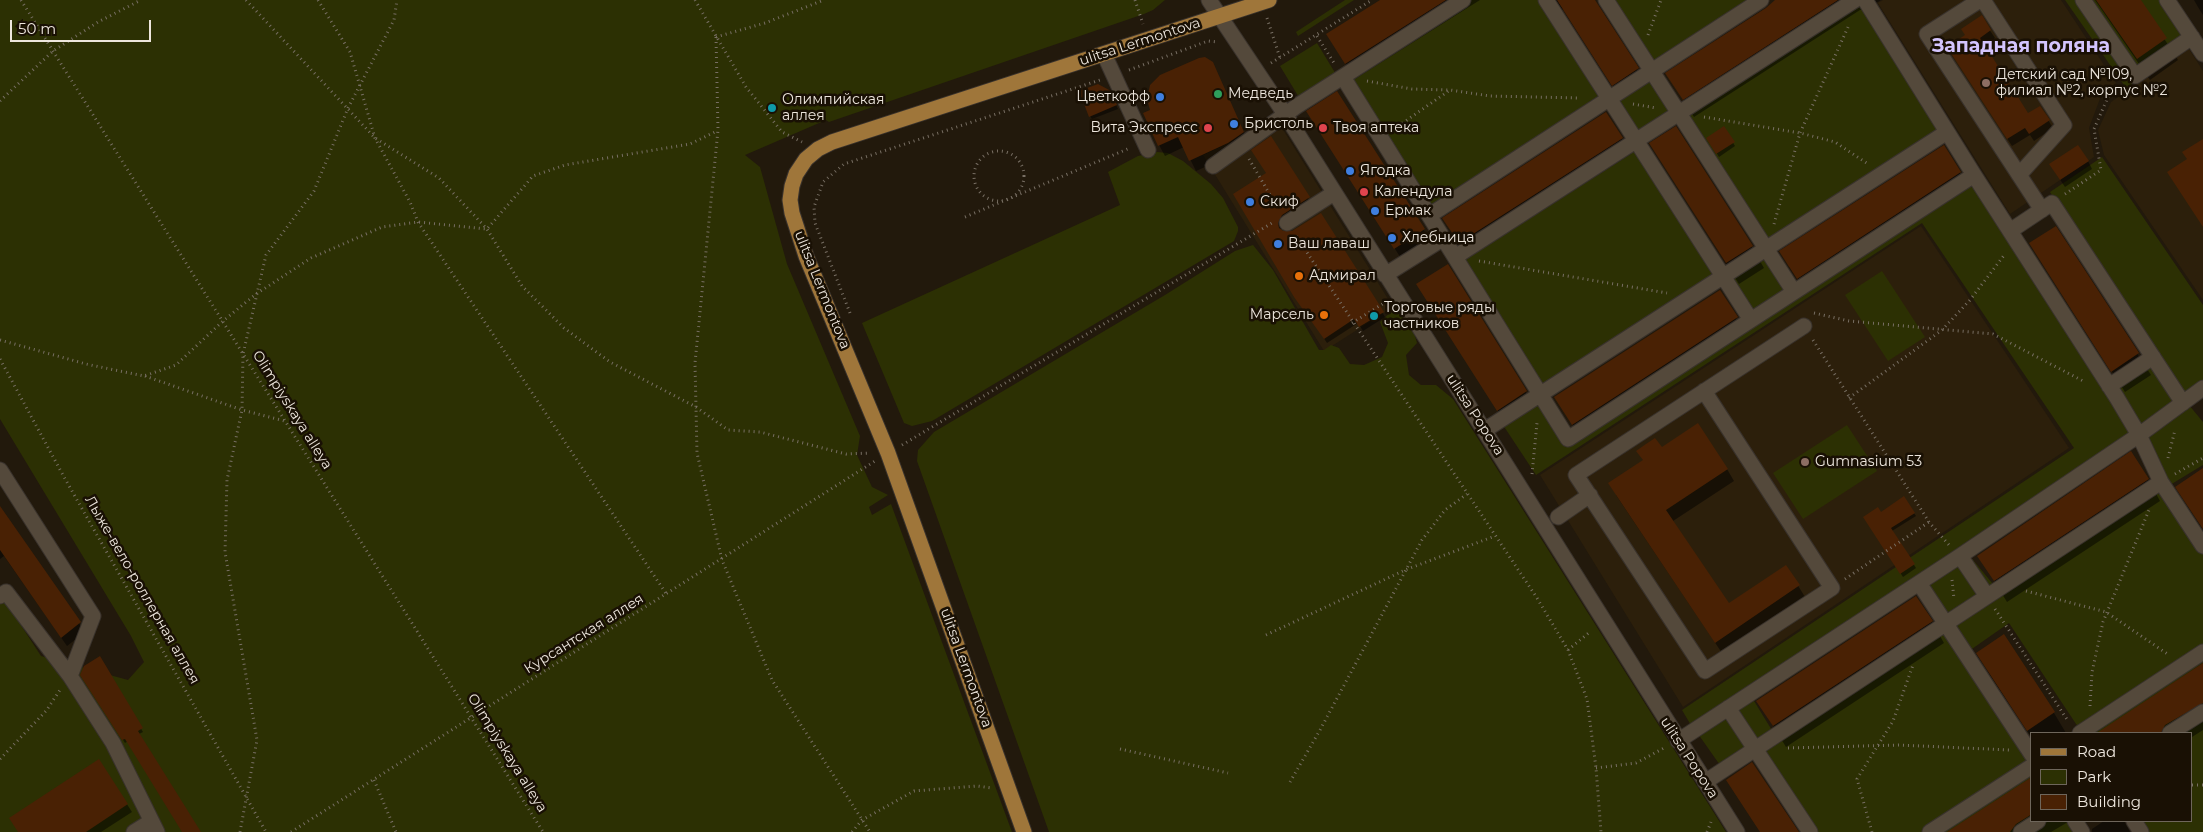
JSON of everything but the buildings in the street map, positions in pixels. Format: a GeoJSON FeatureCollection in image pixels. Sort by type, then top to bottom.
{"type":"FeatureCollection","features":[{"type":"Feature","properties":{"kind":"main road","name":"ulitsa Lermontova"},"geometry":{"type":"LineString","coordinates":[[1024,832],[888,453],[806,256],[792,214],[790,200],[796,174],[806,159],[818,149],[832,142],[1265,1]]}},
{"type":"Feature","properties":{"kind":"street","name":"ulitsa Popova"},"geometry":{"type":"LineString","coordinates":[[1209,0],[1285,114],[1737,832]]}},
{"type":"Feature","properties":{"kind":"street"},"geometry":{"type":"LineString","coordinates":[[1213,166],[1285,114],[1463,0]]}},
{"type":"Feature","properties":{"kind":"street"},"geometry":{"type":"LineString","coordinates":[[1546,0],[1751,320]]}},
{"type":"Feature","properties":{"kind":"street"},"geometry":{"type":"LineString","coordinates":[[1606,0],[1794,292]]}},
{"type":"Feature","properties":{"kind":"street"},"geometry":{"type":"LineString","coordinates":[[1430,216],[1762,0]]}},
{"type":"Feature","properties":{"kind":"street"},"geometry":{"type":"LineString","coordinates":[[1456,257],[1855,0]]}},
{"type":"Feature","properties":{"kind":"street"},"geometry":{"type":"LineString","coordinates":[[1865,0],[1974,175],[2110,386],[2139,435],[2161,482],[2203,546]]}},
{"type":"Feature","properties":{"kind":"street"},"geometry":{"type":"LineString","coordinates":[[2019,175],[2064,125],[1982,0],[1927,34],[2019,175],[2047,206],[2183,403]]}},
{"type":"Feature","properties":{"kind":"street"},"geometry":{"type":"LineString","coordinates":[[2082,0],[2135,76],[2192,37]]}},
{"type":"Feature","properties":{"kind":"street"},"geometry":{"type":"LineString","coordinates":[[2167,0],[2203,54]]}},
{"type":"Feature","properties":{"kind":"street"},"geometry":{"type":"LineString","coordinates":[[1104,54],[1146,146]]}},
{"type":"Feature","properties":{"kind":"street"},"geometry":{"type":"LineString","coordinates":[[1343,77],[1568,439],[1974,175]]}},
{"type":"Feature","properties":{"kind":"street"},"geometry":{"type":"LineString","coordinates":[[1485,430],[1947,132]]}},
{"type":"Feature","properties":{"kind":"street"},"geometry":{"type":"LineString","coordinates":[[1285,220],[1334,194]]}},
{"type":"Feature","properties":{"kind":"street"},"geometry":{"type":"LineString","coordinates":[[2013,236],[2047,206]]}},
{"type":"Feature","properties":{"kind":"street"},"geometry":{"type":"LineString","coordinates":[[1385,275],[1444,238]]}},
{"type":"Feature","properties":{"kind":"street"},"geometry":{"type":"LineString","coordinates":[[1704,392],[1832,588],[1704,671],[1576,475],[1704,392],[1809,319]]}},
{"type":"Feature","properties":{"kind":"street"},"geometry":{"type":"LineString","coordinates":[[2110,386],[2153,357]]}},
{"type":"Feature","properties":{"kind":"street"},"geometry":{"type":"LineString","coordinates":[[1678,741],[1955,559],[2139,435],[2203,388]]}},
{"type":"Feature","properties":{"kind":"street"},"geometry":{"type":"LineString","coordinates":[[0,470],[93,616],[70,676]]}},
{"type":"Feature","properties":{"kind":"street"},"geometry":{"type":"LineString","coordinates":[[1705,782],[2161,482]]}},
{"type":"Feature","properties":{"kind":"street"},"geometry":{"type":"LineString","coordinates":[[1558,516],[1590,495]]}},
{"type":"Feature","properties":{"kind":"street"},"geometry":{"type":"LineString","coordinates":[[1955,559],[1987,596]]}},
{"type":"Feature","properties":{"kind":"street"},"geometry":{"type":"LineString","coordinates":[[1919,583],[1950,620],[2030,755]]}},
{"type":"Feature","properties":{"kind":"street"},"geometry":{"type":"LineString","coordinates":[[2,590],[70,676],[113,743],[154,827],[134,832]]}},
{"type":"Feature","properties":{"kind":"street"},"geometry":{"type":"LineString","coordinates":[[2080,729],[2203,652]]}},
{"type":"Feature","properties":{"kind":"street"},"geometry":{"type":"LineString","coordinates":[[1728,708],[1810,832]]}},
{"type":"Feature","properties":{"kind":"street"},"geometry":{"type":"LineString","coordinates":[[2172,732],[2203,712]]}},
{"type":"Feature","properties":{"kind":"street"},"geometry":{"type":"LineString","coordinates":[[1930,832],[2030,758]]}},
{"type":"Feature","properties":{"kind":"street"},"geometry":{"type":"LineString","coordinates":[[2021,832],[2036,822]]}},
{"type":"Feature","properties":{"kind":"path","name":"Olimpiyskaya alleya"},"geometry":{"type":"LineString","coordinates":[[21,0],[543,832]]}},
{"type":"Feature","properties":{"kind":"path"},"geometry":{"type":"LineString","coordinates":[[0,101],[53,51],[98,22],[141,0]]}},
{"type":"Feature","properties":{"kind":"path"},"geometry":{"type":"LineString","coordinates":[[246,0],[375,138],[439,178],[487,229],[522,286],[564,328],[610,362],[696,407],[728,430],[760,432],[846,454],[888,453]]}},
{"type":"Feature","properties":{"kind":"path"},"geometry":{"type":"LineString","coordinates":[[318,0],[350,52],[375,138],[410,202],[418,222],[667,595]]}},
{"type":"Feature","properties":{"kind":"path"},"geometry":{"type":"LineString","coordinates":[[240,832],[257,740],[225,552],[227,480],[242,410],[243,354],[266,255],[314,191],[359,84],[394,20],[397,0]]}},
{"type":"Feature","properties":{"kind":"path"},"geometry":{"type":"LineString","coordinates":[[695,0],[746,87],[782,132],[818,149]]}},
{"type":"Feature","properties":{"kind":"path"},"geometry":{"type":"LineString","coordinates":[[716,37],[765,23],[824,0]]}},
{"type":"Feature","properties":{"kind":"path"},"geometry":{"type":"LineString","coordinates":[[1135,0],[1149,39]]}},
{"type":"Feature","properties":{"kind":"path"},"geometry":{"type":"LineString","coordinates":[[1265,1],[1280,58],[1372,0]]}},
{"type":"Feature","properties":{"kind":"path"},"geometry":{"type":"LineString","coordinates":[[1640,52],[1645,44],[1661,0]]}},
{"type":"Feature","properties":{"kind":"path"},"geometry":{"type":"LineString","coordinates":[[1767,249],[1800,132],[1852,18]]}},
{"type":"Feature","properties":{"kind":"path"},"geometry":{"type":"LineString","coordinates":[[1317,36],[1343,77],[1412,89],[1450,90],[1490,96],[1579,98]]}},
{"type":"Feature","properties":{"kind":"path"},"geometry":{"type":"LineString","coordinates":[[716,37],[718,130],[695,363],[697,453],[722,560],[772,680],[870,832]]}},
{"type":"Feature","properties":{"kind":"path"},"geometry":{"type":"LineString","coordinates":[[851,316],[815,223],[814,207],[823,182],[844,164],[1114,76],[1208,41],[1222,44]]}},
{"type":"Feature","properties":{"kind":"path"},"geometry":{"type":"LineString","coordinates":[[2047,206],[2101,170],[2094,129],[2108,97],[2135,76]]}},
{"type":"Feature","properties":{"kind":"path"},"geometry":{"type":"LineString","coordinates":[[1382,138],[1450,90]]}},
{"type":"Feature","properties":{"kind":"path"},"geometry":{"type":"LineString","coordinates":[[1609,99],[1679,113],[1800,132],[1835,142],[1883,174]]}},
{"type":"Feature","properties":{"kind":"path"},"geometry":{"type":"LineString","coordinates":[[487,229],[533,176],[564,165],[690,144],[718,130]]}},
{"type":"Feature","properties":{"kind":"path"},"geometry":{"type":"LineString","coordinates":[[965,217],[1146,146]]}},
{"type":"Feature","properties":{"kind":"path"},"geometry":{"type":"LineString","coordinates":[[1241,146],[1285,220],[1537,598],[1568,650],[1587,700],[1596,768],[1601,832]]}},
{"type":"Feature","properties":{"kind":"path"},"geometry":{"type":"LineString","coordinates":[[1007,152],[1020,163],[1023,171],[1020,188],[1008,199],[992,200],[980,192],[976,185],[975,170],[983,157],[990,153],[1007,152]]}},
{"type":"Feature","properties":{"kind":"path","name":"Курсантская аллея"},"geometry":{"type":"LineString","coordinates":[[291,832],[472,719],[888,453],[1285,220]]}},
{"type":"Feature","properties":{"kind":"path"},"geometry":{"type":"LineString","coordinates":[[144,376],[176,365],[222,321],[256,294],[311,258],[382,227],[418,222],[487,229]]}},
{"type":"Feature","properties":{"kind":"path"},"geometry":{"type":"LineString","coordinates":[[1849,398],[1942,330],[1970,300],[2013,236]]}},
{"type":"Feature","properties":{"kind":"path"},"geometry":{"type":"LineString","coordinates":[[1456,257],[1693,297]]}},
{"type":"Feature","properties":{"kind":"path"},"geometry":{"type":"LineString","coordinates":[[1352,323],[1385,302]]}},
{"type":"Feature","properties":{"kind":"path"},"geometry":{"type":"LineString","coordinates":[[1950,620],[1955,559],[1849,398],[1809,319],[1993,334],[2090,384]]}},
{"type":"Feature","properties":{"kind":"path"},"geometry":{"type":"LineString","coordinates":[[0,340],[86,364],[144,376],[242,410],[285,421]]}},
{"type":"Feature","properties":{"kind":"path","name":"Лыже-вело-роллерная аллея"},"geometry":{"type":"LineString","coordinates":[[0,359],[64,477],[266,832]]}},
{"type":"Feature","properties":{"kind":"path"},"geometry":{"type":"LineString","coordinates":[[1532,474],[1540,395]]}},
{"type":"Feature","properties":{"kind":"path"},"geometry":{"type":"LineString","coordinates":[[2161,482],[2176,429]]}},
{"type":"Feature","properties":{"kind":"path"},"geometry":{"type":"LineString","coordinates":[[898,436],[906,454]]}},
{"type":"Feature","properties":{"kind":"path"},"geometry":{"type":"LineString","coordinates":[[2161,482],[2203,458]]}},
{"type":"Feature","properties":{"kind":"path"},"geometry":{"type":"LineString","coordinates":[[1290,782],[1320,730],[1404,570],[1436,520],[1457,499],[1467,494]]}},
{"type":"Feature","properties":{"kind":"path"},"geometry":{"type":"LineString","coordinates":[[2080,729],[2106,612],[2150,508]]}},
{"type":"Feature","properties":{"kind":"path"},"geometry":{"type":"LineString","coordinates":[[1832,588],[1929,522]]}},
{"type":"Feature","properties":{"kind":"path"},"geometry":{"type":"LineString","coordinates":[[1266,635],[1404,570],[1495,536]]}},
{"type":"Feature","properties":{"kind":"path"},"geometry":{"type":"LineString","coordinates":[[2023,590],[2106,612],[2184,665]]}},
{"type":"Feature","properties":{"kind":"path"},"geometry":{"type":"LineString","coordinates":[[1987,596],[2080,729]]}},
{"type":"Feature","properties":{"kind":"path"},"geometry":{"type":"LineString","coordinates":[[1568,650],[1591,631],[1605,623]]}},
{"type":"Feature","properties":{"kind":"path"},"geometry":{"type":"LineString","coordinates":[[1872,832],[1857,779],[1893,721],[1922,639]]}},
{"type":"Feature","properties":{"kind":"path"},"geometry":{"type":"LineString","coordinates":[[0,759],[46,711],[70,676]]}},
{"type":"Feature","properties":{"kind":"path"},"geometry":{"type":"LineString","coordinates":[[1596,768],[1636,763],[1678,741]]}},
{"type":"Feature","properties":{"kind":"path"},"geometry":{"type":"LineString","coordinates":[[1783,748],[1877,746],[2030,757]]}},
{"type":"Feature","properties":{"kind":"path"},"geometry":{"type":"LineString","coordinates":[[1120,749],[1228,773]]}},
{"type":"Feature","properties":{"kind":"path"},"geometry":{"type":"LineString","coordinates":[[374,780],[396,832]]}},
{"type":"Feature","properties":{"kind":"path"},"geometry":{"type":"LineString","coordinates":[[852,832],[862,820],[914,790],[977,786],[1010,791]]}},
{"type":"Feature","properties":{"kind":"shaded area"},"geometry":{"type":"Polygon","coordinates":[[[1883,0],[2061,0],[2116,83],[2101,96],[2089,128],[2094,157],[2010,214],[1878,3],[1883,0]]]}},
{"type":"Feature","properties":{"kind":"shaded area"},"geometry":{"type":"Polygon","coordinates":[[[2189,49],[2203,71],[2203,300],[2104,155],[2098,130],[2111,102],[2189,49]]]}},
{"type":"Feature","properties":{"kind":"shaded area"},"geometry":{"type":"Polygon","coordinates":[[[1277,120],[1393,307],[1324,351],[1203,155],[1277,120]]]}},
{"type":"Feature","properties":{"kind":"shaded area","name":"Gumnasium 53"},"geometry":{"type":"Polygon","coordinates":[[[1921,226],[2069,448],[1683,707],[1540,475],[1921,226]]]}},
{"type":"Feature","properties":{"kind":"green space"},"geometry":{"type":"Polygon","coordinates":[[[0,0],[1165,0],[1153,10],[1144,14],[829,122],[826,120],[745,155],[760,167],[787,264],[860,436],[857,455],[872,487],[888,495],[869,507],[872,515],[891,504],[1012,832],[0,832],[0,593],[41,656],[128,680],[144,662],[131,636],[0,419],[0,0]]]}},
{"type":"Feature","properties":{"kind":"green space"},"geometry":{"type":"Polygon","coordinates":[[[1345,0],[1354,0],[1298,36],[1296,32],[1345,0]]]}},
{"type":"Feature","properties":{"kind":"green space"},"geometry":{"type":"Polygon","coordinates":[[[1471,0],[1540,0],[1601,94],[1431,208],[1346,79],[1471,0]]]}},
{"type":"Feature","properties":{"kind":"green space"},"geometry":{"type":"Polygon","coordinates":[[[1613,0],[1750,0],[1654,62],[1613,0]]]}},
{"type":"Feature","properties":{"kind":"green space"},"geometry":{"type":"Polygon","coordinates":[[[2065,0],[2162,0],[2191,42],[2126,88],[2065,0]]]}},
{"type":"Feature","properties":{"kind":"green space"},"geometry":{"type":"Polygon","coordinates":[[[1862,1],[1942,130],[1766,244],[1683,115],[1862,1]]]}},
{"type":"Feature","properties":{"kind":"green space"},"geometry":{"type":"Polygon","coordinates":[[[1317,43],[1337,76],[1300,99],[1280,66],[1317,43]]]}},
{"type":"Feature","properties":{"kind":"green space"},"geometry":{"type":"Polygon","coordinates":[[[1652,74],[1676,113],[1637,138],[1612,99],[1652,74]]]}},
{"type":"Feature","properties":{"kind":"green space"},"geometry":{"type":"Polygon","coordinates":[[[1635,148],[1717,274],[1542,388],[1459,260],[1635,148]]]}},
{"type":"Feature","properties":{"kind":"green space"},"geometry":{"type":"Polygon","coordinates":[[[1157,152],[1168,153],[1183,161],[1211,184],[1223,198],[1238,227],[1234,241],[932,421],[912,426],[904,423],[862,323],[1120,205],[1108,172],[1138,156],[1157,152]]]}},
{"type":"Feature","properties":{"kind":"green space"},"geometry":{"type":"Polygon","coordinates":[[[2102,157],[2203,305],[2203,383],[2184,397],[2050,192],[2102,157]]]}},
{"type":"Feature","properties":{"kind":"green space"},"geometry":{"type":"Polygon","coordinates":[[[1972,179],[2135,432],[1692,727],[1682,710],[2074,448],[1922,223],[1536,475],[1501,422],[1538,399],[1566,442],[1972,179]]]}},
{"type":"Feature","properties":{"kind":"green space"},"geometry":{"type":"Polygon","coordinates":[[[1253,245],[1273,270],[1319,350],[1324,350],[1331,345],[1339,348],[1350,364],[1364,365],[1382,357],[1388,343],[1380,322],[1394,309],[1401,309],[1413,329],[1417,343],[1406,355],[1409,375],[1421,385],[1436,385],[1453,399],[1726,832],[1049,832],[917,461],[918,450],[934,432],[1165,295],[1235,251],[1253,245]]]}},
{"type":"Feature","properties":{"kind":"green space"},"geometry":{"type":"Polygon","coordinates":[[[1766,252],[1790,291],[1752,316],[1728,276],[1766,252]]]}},
{"type":"Feature","properties":{"kind":"green space"},"geometry":{"type":"Polygon","coordinates":[[[1882,271],[1925,337],[1888,361],[1845,295],[1882,271]]]}},
{"type":"Feature","properties":{"kind":"green space"},"geometry":{"type":"Polygon","coordinates":[[[2153,362],[2180,402],[2140,429],[2114,386],[2153,362]]]}},
{"type":"Feature","properties":{"kind":"green space"},"geometry":{"type":"Polygon","coordinates":[[[2189,405],[2203,422],[2203,465],[2170,485],[2145,436],[2189,405]]]}},
{"type":"Feature","properties":{"kind":"green space"},"geometry":{"type":"Polygon","coordinates":[[[1847,425],[1877,471],[1803,519],[1773,473],[1847,425]]]}},
{"type":"Feature","properties":{"kind":"green space"},"geometry":{"type":"Polygon","coordinates":[[[2163,492],[2203,554],[2203,832],[2147,832],[2141,822],[2193,822],[2193,732],[2081,732],[2009,623],[1969,651],[1926,584],[1969,555],[2002,595],[2152,493],[2163,492]]]}},
{"type":"Feature","properties":{"kind":"green space"},"geometry":{"type":"Polygon","coordinates":[[[1942,623],[2030,759],[2030,822],[2071,822],[2077,832],[1812,832],[1755,746],[1722,768],[1696,731],[1751,696],[1773,732],[1942,623]]]}},
{"type":"Feature","properties":{"kind":"place","name":"Детский сад №109, филиал №2, корпус №2"},"geometry":{"type":"Point","coordinates":[1986,83]}},
{"type":"Feature","properties":{"kind":"place","name":"Медведь"},"geometry":{"type":"Point","coordinates":[1218,94]}},
{"type":"Feature","properties":{"kind":"place","name":"Цветкофф"},"geometry":{"type":"Point","coordinates":[1160,97]}},
{"type":"Feature","properties":{"kind":"place","name":"Олимпийская аллея"},"geometry":{"type":"Point","coordinates":[772,108]}},
{"type":"Feature","properties":{"kind":"place","name":"Бристоль"},"geometry":{"type":"Point","coordinates":[1234,124]}},
{"type":"Feature","properties":{"kind":"place","name":"Вита Экспресс"},"geometry":{"type":"Point","coordinates":[1208,128]}},
{"type":"Feature","properties":{"kind":"place","name":"Твоя аптека"},"geometry":{"type":"Point","coordinates":[1323,128]}},
{"type":"Feature","properties":{"kind":"place","name":"Ягодка"},"geometry":{"type":"Point","coordinates":[1350,171]}},
{"type":"Feature","properties":{"kind":"place","name":"Календула"},"geometry":{"type":"Point","coordinates":[1364,192]}},
{"type":"Feature","properties":{"kind":"place","name":"Скиф"},"geometry":{"type":"Point","coordinates":[1250,202]}},
{"type":"Feature","properties":{"kind":"place","name":"Ермак"},"geometry":{"type":"Point","coordinates":[1375,211]}},
{"type":"Feature","properties":{"kind":"place","name":"Хлебница"},"geometry":{"type":"Point","coordinates":[1392,238]}},
{"type":"Feature","properties":{"kind":"place","name":"Ваш лаваш"},"geometry":{"type":"Point","coordinates":[1278,244]}},
{"type":"Feature","properties":{"kind":"place","name":"Адмирал"},"geometry":{"type":"Point","coordinates":[1299,276]}},
{"type":"Feature","properties":{"kind":"place","name":"Марсель"},"geometry":{"type":"Point","coordinates":[1324,315]}},
{"type":"Feature","properties":{"kind":"place","name":"Торговые ряды частников"},"geometry":{"type":"Point","coordinates":[1374,316]}},
{"type":"Feature","properties":{"kind":"place","name":"Gumnasium 53"},"geometry":{"type":"Point","coordinates":[1805,462]}},
{"type":"Feature","properties":{"kind":"district","name":"Западная поляна"},"geometry":{"type":"Point","coordinates":[2021,46]}}]}
